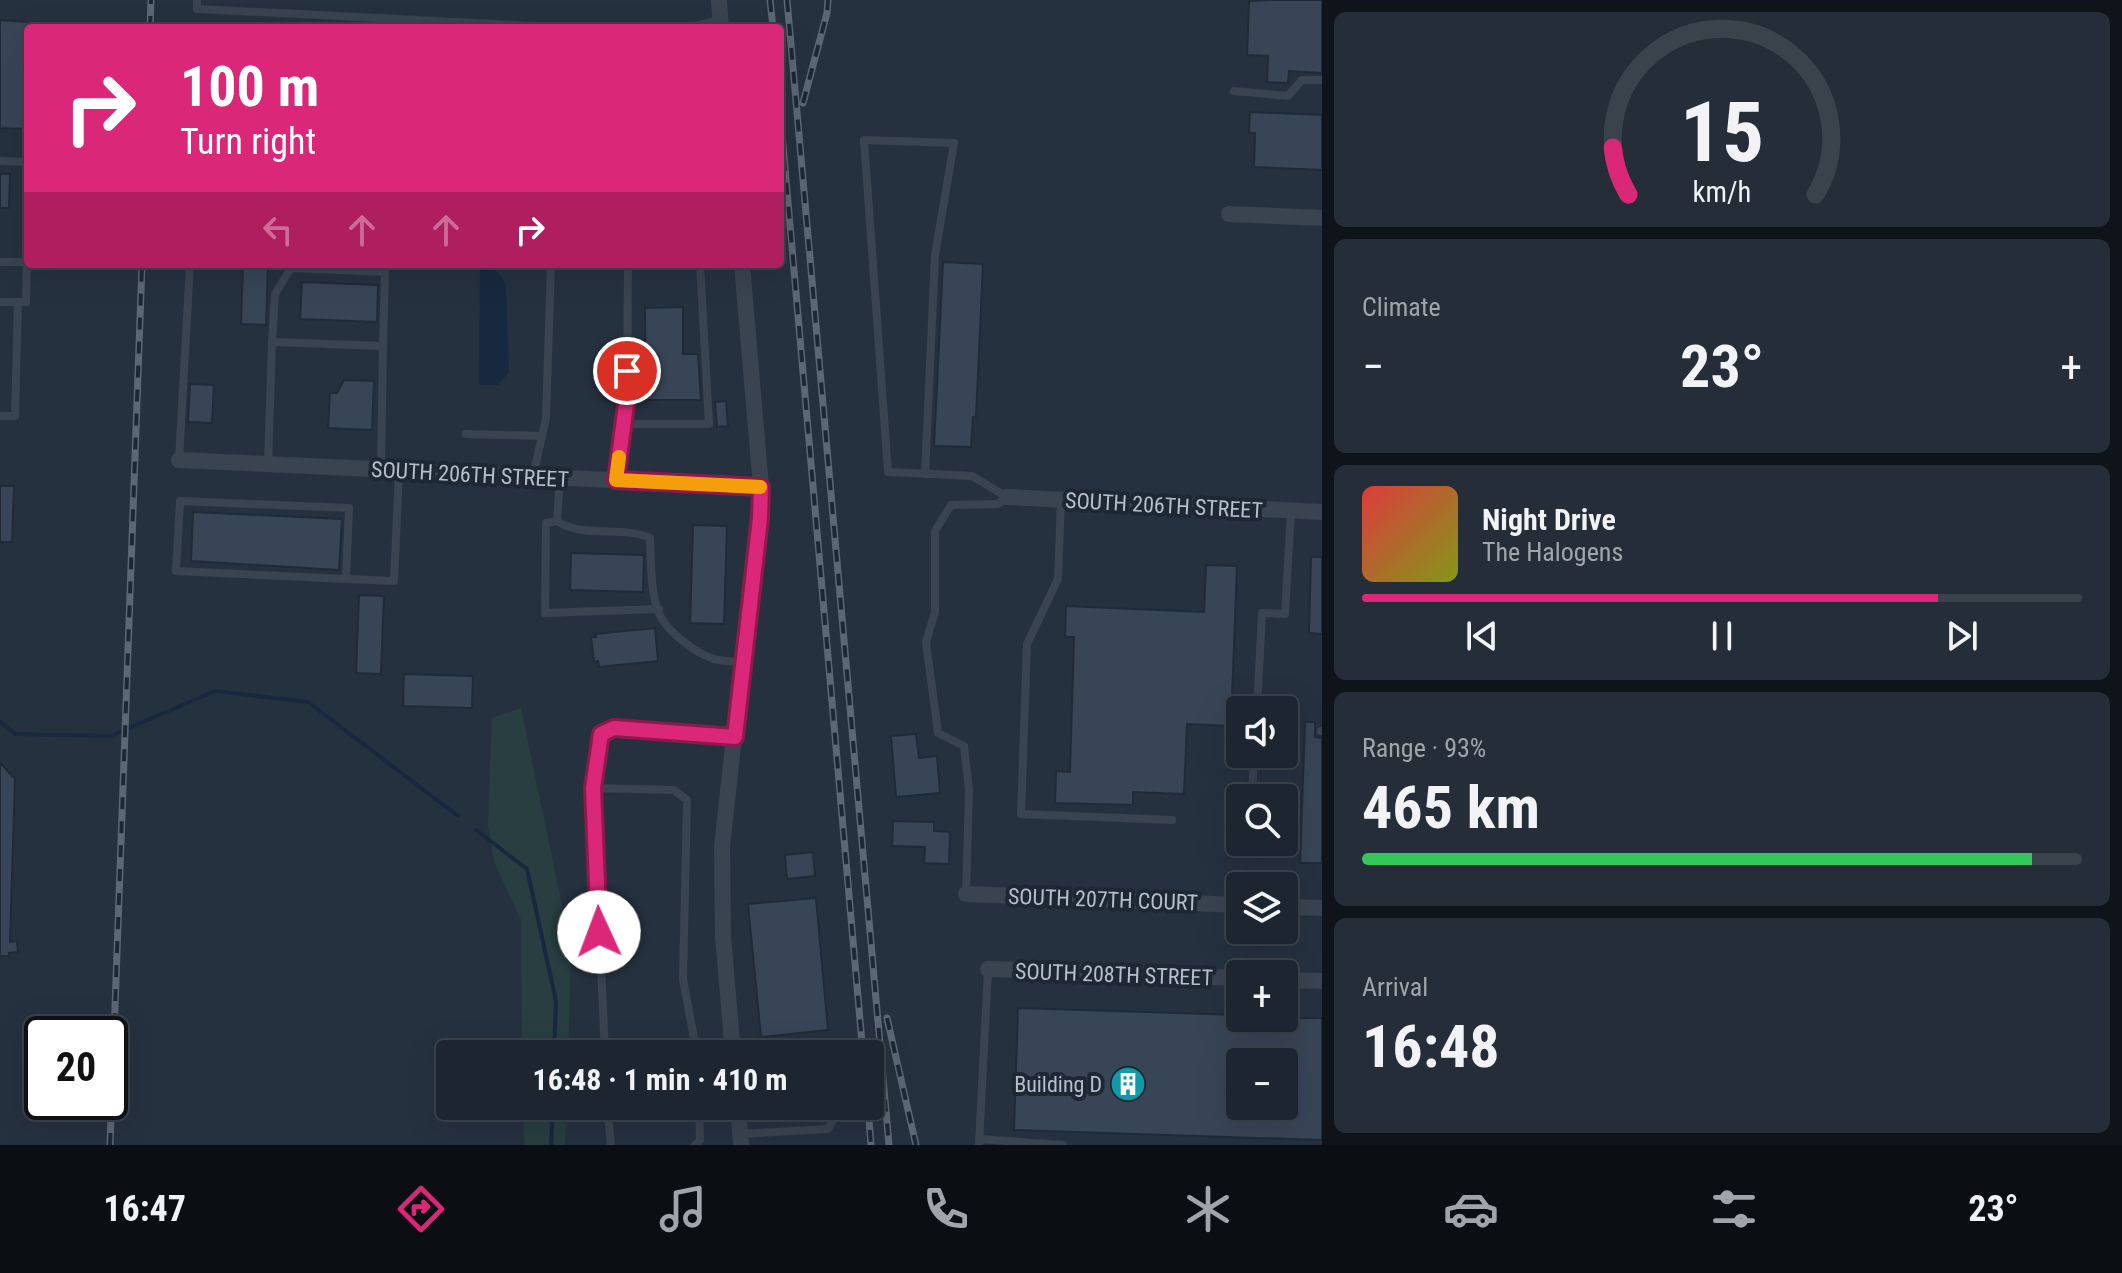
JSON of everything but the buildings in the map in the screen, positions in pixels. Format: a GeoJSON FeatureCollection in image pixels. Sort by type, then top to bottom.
{"type":"FeatureCollection","features":[{"type":"Feature","properties":{"kind":"street"},"geometry":{"type":"LineString","coordinates":[[719,0],[721,24]]}},
{"type":"Feature","properties":{"kind":"street"},"geometry":{"type":"LineString","coordinates":[[1229,214],[1322,218]]}},
{"type":"Feature","properties":{"kind":"street"},"geometry":{"type":"LineString","coordinates":[[732,1040],[723,936],[722,847],[761,487],[742,268]]}},
{"type":"Feature","properties":{"kind":"street","name":"SOUTH 206TH STREET"},"geometry":{"type":"LineString","coordinates":[[179,460],[761,487]]}},
{"type":"Feature","properties":{"kind":"street","name":"SOUTH 206TH STREET"},"geometry":{"type":"LineString","coordinates":[[1007,497],[1322,512]]}},
{"type":"Feature","properties":{"kind":"street","name":"SOUTH 207TH COURT"},"geometry":{"type":"LineString","coordinates":[[966,894],[1226,904]]}},
{"type":"Feature","properties":{"kind":"street"},"geometry":{"type":"LineString","coordinates":[[1298,907],[1322,908]]}},
{"type":"Feature","properties":{"kind":"street","name":"SOUTH 208TH STREET"},"geometry":{"type":"LineString","coordinates":[[988,969],[1226,978]]}},
{"type":"Feature","properties":{"kind":"street"},"geometry":{"type":"LineString","coordinates":[[1298,980],[1322,981]]}},
{"type":"Feature","properties":{"kind":"street"},"geometry":{"type":"LineString","coordinates":[[739,1120],[741,1140]]}},
{"type":"Feature","properties":{"kind":"lane"},"geometry":{"type":"LineString","coordinates":[[197,0],[197,9],[495,24]]}},
{"type":"Feature","properties":{"kind":"lane"},"geometry":{"type":"LineString","coordinates":[[1234,91],[1288,96],[1302,80],[1322,80]]}},
{"type":"Feature","properties":{"kind":"lane"},"geometry":{"type":"LineString","coordinates":[[925,474],[935,255],[954,143],[864,140],[888,472],[925,474],[972,476],[1007,497],[998,504],[951,505],[935,531],[935,612],[926,642],[938,733],[964,746],[969,791],[966,894]]}},
{"type":"Feature","properties":{"kind":"lane"},"geometry":{"type":"LineString","coordinates":[[0,161],[24,162]]}},
{"type":"Feature","properties":{"kind":"lane"},"geometry":{"type":"LineString","coordinates":[[0,262],[24,262]]}},
{"type":"Feature","properties":{"kind":"lane"},"geometry":{"type":"LineString","coordinates":[[0,302],[26,302],[27,268]]}},
{"type":"Feature","properties":{"kind":"lane"},"geometry":{"type":"LineString","coordinates":[[179,460],[190,268]]}},
{"type":"Feature","properties":{"kind":"lane"},"geometry":{"type":"LineString","coordinates":[[268,464],[275,294],[291,268]]}},
{"type":"Feature","properties":{"kind":"lane"},"geometry":{"type":"LineString","coordinates":[[381,469],[385,268]]}},
{"type":"Feature","properties":{"kind":"lane"},"geometry":{"type":"LineString","coordinates":[[533,476],[546,418],[551,268]]}},
{"type":"Feature","properties":{"kind":"lane"},"geometry":{"type":"LineString","coordinates":[[616,480],[627,397],[628,268]]}},
{"type":"Feature","properties":{"kind":"lane"},"geometry":{"type":"LineString","coordinates":[[623,424],[709,424],[700,268]]}},
{"type":"Feature","properties":{"kind":"lane"},"geometry":{"type":"LineString","coordinates":[[0,416],[15,416],[18,302]]}},
{"type":"Feature","properties":{"kind":"lane"},"geometry":{"type":"LineString","coordinates":[[272,342],[383,346]]}},
{"type":"Feature","properties":{"kind":"lane"},"geometry":{"type":"LineString","coordinates":[[466,434],[542,436]]}},
{"type":"Feature","properties":{"kind":"lane"},"geometry":{"type":"LineString","coordinates":[[346,579],[349,508],[180,501],[176,571],[346,579],[394,581],[399,470]]}},
{"type":"Feature","properties":{"kind":"lane"},"geometry":{"type":"LineString","coordinates":[[557,521],[560,478]]}},
{"type":"Feature","properties":{"kind":"lane"},"geometry":{"type":"LineString","coordinates":[[1061,500],[1058,579],[1027,644],[1021,814],[1172,820]]}},
{"type":"Feature","properties":{"kind":"lane"},"geometry":{"type":"LineString","coordinates":[[1258,696],[1262,613],[1285,614],[1291,511]]}},
{"type":"Feature","properties":{"kind":"lane"},"geometry":{"type":"LineString","coordinates":[[659,609],[545,613],[546,523],[557,521],[568,528],[638,532],[650,538],[653,583],[659,609],[661,618],[682,639],[711,658],[744,662]]}},
{"type":"Feature","properties":{"kind":"lane"},"geometry":{"type":"LineString","coordinates":[[604,1040],[593,788],[601,734],[614,728],[735,737]]}},
{"type":"Feature","properties":{"kind":"lane"},"geometry":{"type":"LineString","coordinates":[[593,788],[674,790],[687,800],[683,979],[694,1040]]}},
{"type":"Feature","properties":{"kind":"lane"},"geometry":{"type":"LineString","coordinates":[[988,969],[979,1142],[1063,1145]]}},
{"type":"Feature","properties":{"kind":"lane"},"geometry":{"type":"LineString","coordinates":[[608,1120],[611,1145]]}},
{"type":"Feature","properties":{"kind":"lane"},"geometry":{"type":"LineString","coordinates":[[695,1145],[700,1140],[699,1120]]}},
{"type":"Feature","properties":{"kind":"lane"},"geometry":{"type":"LineString","coordinates":[[741,1140],[828,1129],[833,1120]]}},
{"type":"Feature","properties":{"kind":"green space"},"geometry":{"type":"Polygon","coordinates":[[[521,708],[571,949],[568,1040],[522,1040],[521,920],[494,862],[488,825],[492,718],[521,708]]]}},
{"type":"Feature","properties":{"kind":"green space"},"geometry":{"type":"Polygon","coordinates":[[[523,1120],[566,1120],[565,1145],[524,1145],[523,1120]]]}},
{"type":"Feature","properties":{"kind":"water"},"geometry":{"type":"Polygon","coordinates":[[[480,268],[489,268],[501,276],[506,285],[509,372],[498,385],[479,385],[480,268]]]}},
{"type":"Feature","properties":{"kind":"waterway"},"geometry":{"type":"LineString","coordinates":[[0,722],[15,734],[110,736],[215,691],[308,702],[458,816]]}},
{"type":"Feature","properties":{"kind":"waterway"},"geometry":{"type":"LineString","coordinates":[[476,830],[527,869],[556,1001],[555,1040]]}},
{"type":"Feature","properties":{"kind":"waterway"},"geometry":{"type":"LineString","coordinates":[[551,1145],[552,1120]]}},
{"type":"Feature","properties":{"kind":"railway"},"geometry":{"type":"LineString","coordinates":[[150,24],[151,0]]}},
{"type":"Feature","properties":{"kind":"railway"},"geometry":{"type":"LineString","coordinates":[[770,0],[773,24]]}},
{"type":"Feature","properties":{"kind":"railway"},"geometry":{"type":"LineString","coordinates":[[787,0],[889,1145]]}},
{"type":"Feature","properties":{"kind":"railway"},"geometry":{"type":"LineString","coordinates":[[803,103],[828,0]]}},
{"type":"Feature","properties":{"kind":"railway"},"geometry":{"type":"LineString","coordinates":[[784,156],[862,1040]]}},
{"type":"Feature","properties":{"kind":"railway"},"geometry":{"type":"LineString","coordinates":[[110,1145],[142,268]]}},
{"type":"Feature","properties":{"kind":"railway"},"geometry":{"type":"LineString","coordinates":[[887,1018],[916,1145]]}},
{"type":"Feature","properties":{"kind":"railway"},"geometry":{"type":"LineString","coordinates":[[869,1120],[871,1145]]}},
{"type":"Feature","properties":{"kind":"slow traffic"},"geometry":{"type":"LineString","coordinates":[[619,457],[616,480],[760,487]]}},
{"type":"Feature","properties":{"kind":"place","name":"Building D"},"geometry":{"type":"Point","coordinates":[1128,1084]}},
{"type":"Feature","properties":{"kind":"route"},"geometry":{"type":"LineString","coordinates":[[599,932],[593,788],[601,734],[614,728],[735,737],[760,518],[761,487],[616,480],[627,397],[627,371]]}}]}
